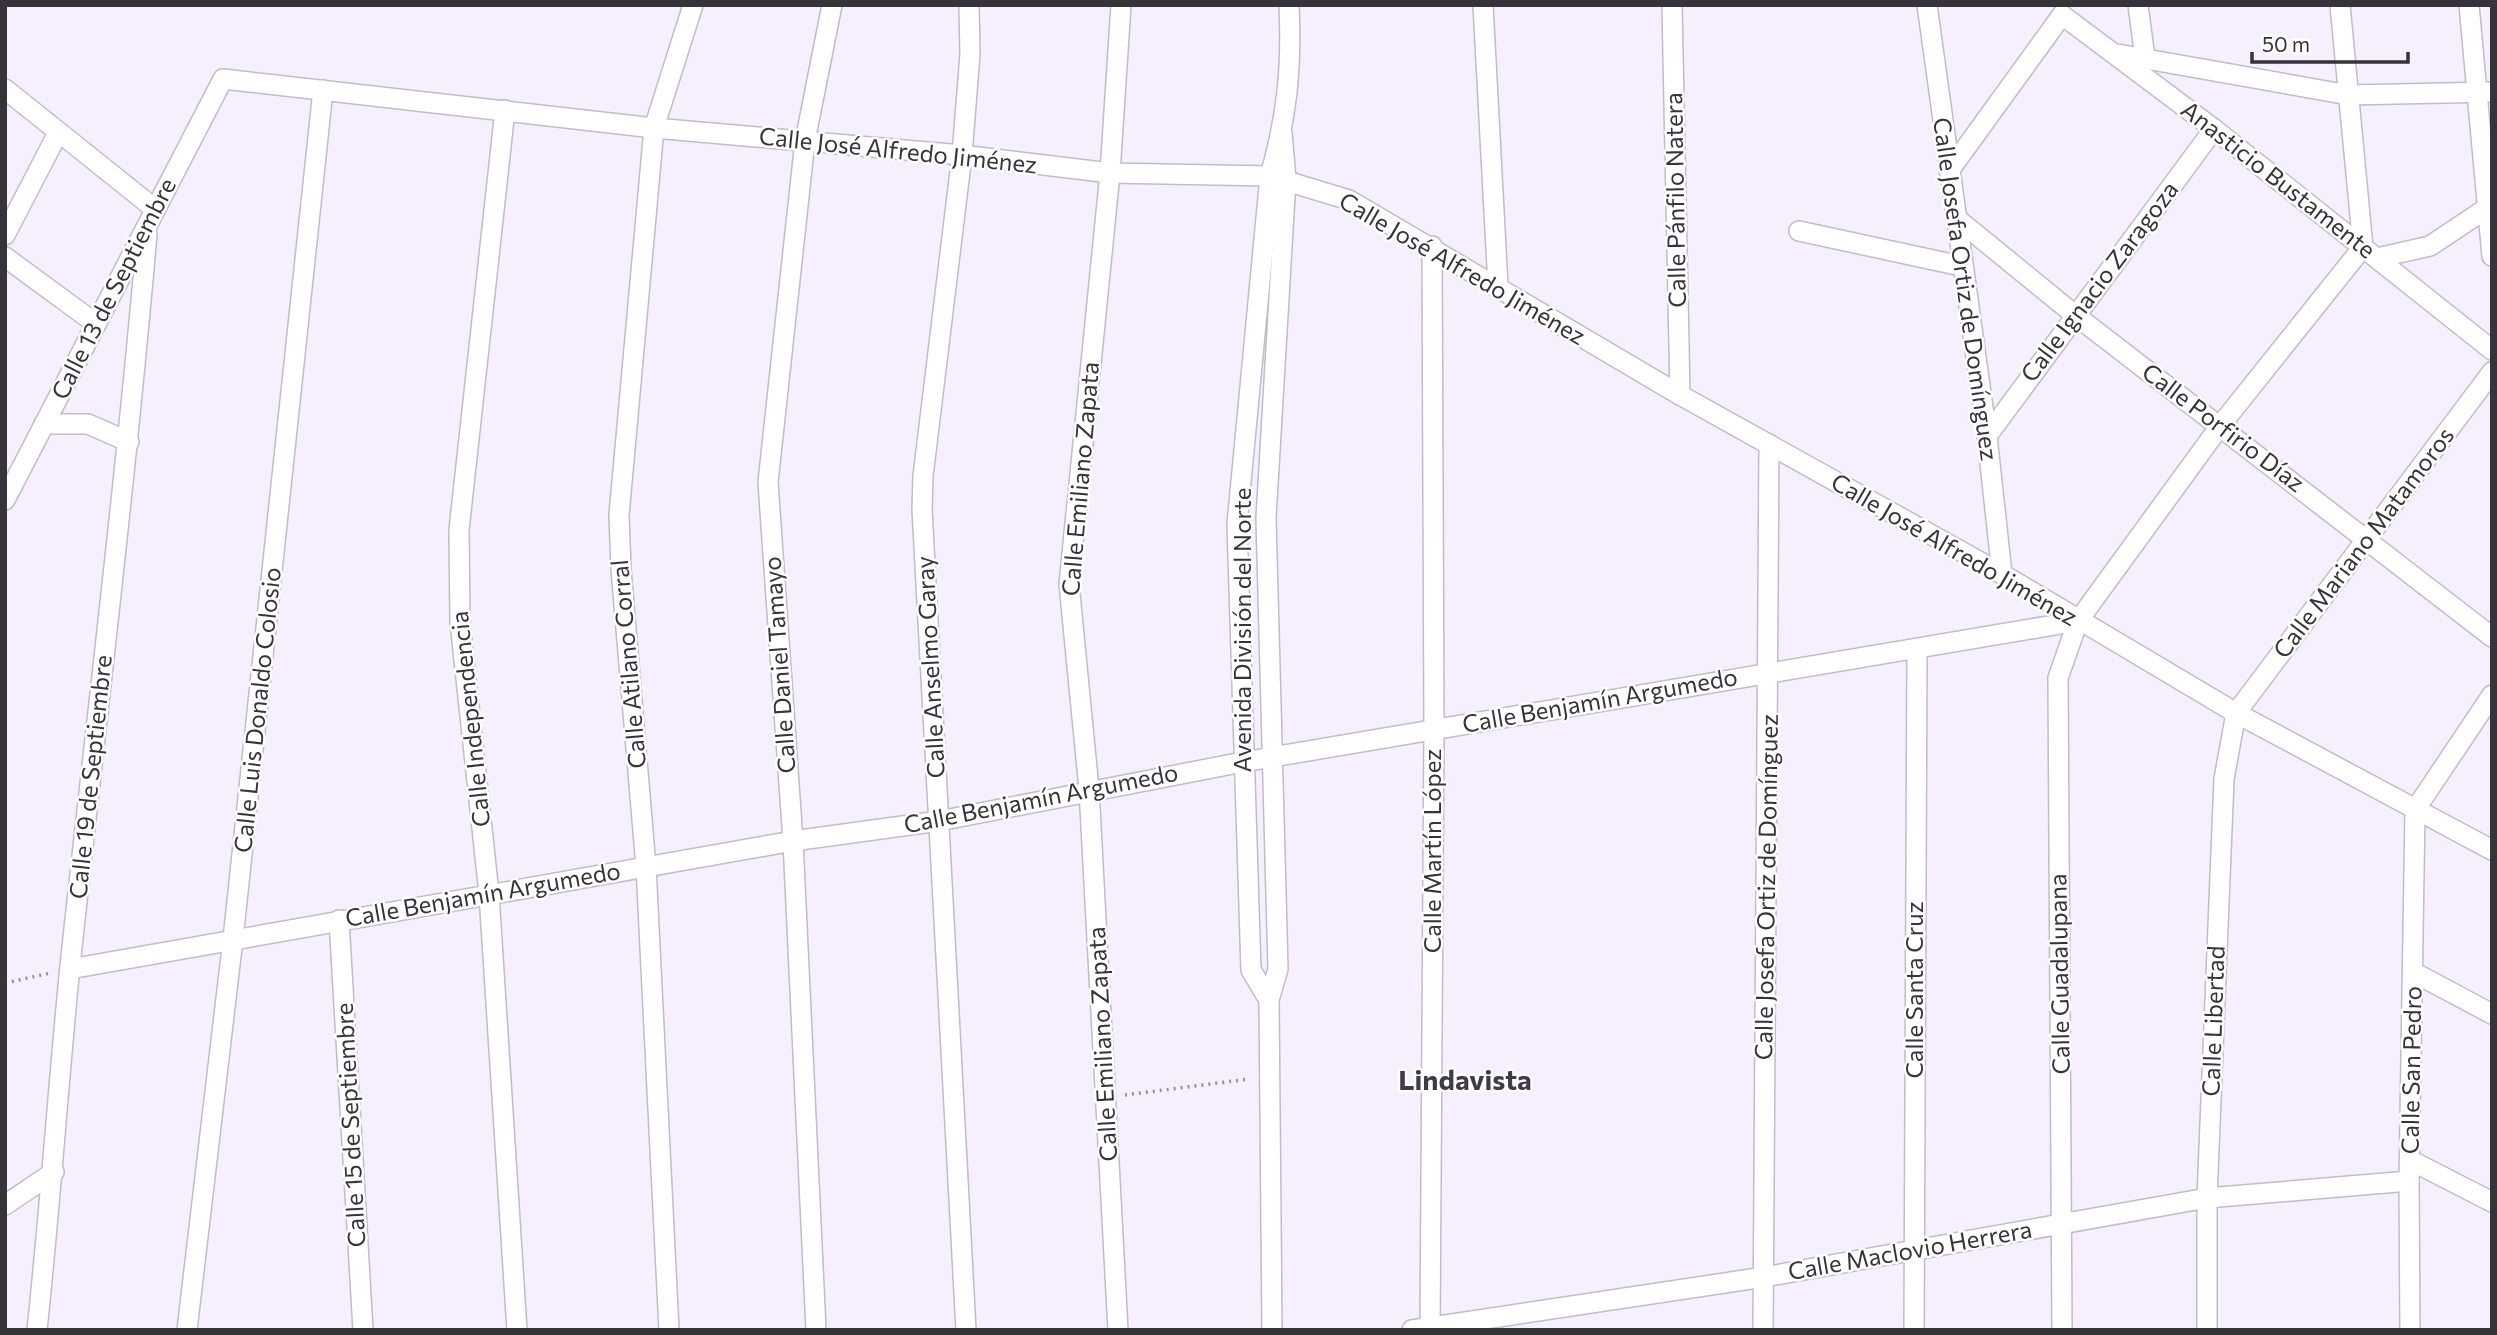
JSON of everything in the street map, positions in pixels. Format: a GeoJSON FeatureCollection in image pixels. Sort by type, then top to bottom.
{"type":"FeatureCollection","features":[{"type":"Feature","properties":{"kind":"street","name":"Calle Atilano Corral"},"geometry":{"type":"LineString","coordinates":[[669,1330],[646,867],[621,569],[619,515],[654,128],[693,5]]}},
{"type":"Feature","properties":{"kind":"street","name":"Calle Daniel Tamayo"},"geometry":{"type":"LineString","coordinates":[[816,1330],[793,841],[768,482],[805,141],[832,5]]}},
{"type":"Feature","properties":{"kind":"street","name":"Calle Anselmo Garay"},"geometry":{"type":"LineString","coordinates":[[966,1330],[922,509],[923,476],[962,155],[970,54],[969,5]]}},
{"type":"Feature","properties":{"kind":"street","name":"Calle Emiliano Zapata"},"geometry":{"type":"LineString","coordinates":[[1118,1330],[1089,789],[1069,584],[1110,173],[1121,5]]}},
{"type":"Feature","properties":{"kind":"street","name":"Avenida División del Norte"},"geometry":{"type":"LineString","coordinates":[[1269,1000],[1251,970],[1237,524],[1292,61],[1289,5]]}},
{"type":"Feature","properties":{"kind":"street"},"geometry":{"type":"LineString","coordinates":[[1483,5],[1498,286]]}},
{"type":"Feature","properties":{"kind":"street","name":"Calle Pánfilo Natera"},"geometry":{"type":"LineString","coordinates":[[1672,5],[1680,395]]}},
{"type":"Feature","properties":{"kind":"street"},"geometry":{"type":"LineString","coordinates":[[1908,5],[1927,8]]}},
{"type":"Feature","properties":{"kind":"street"},"geometry":{"type":"LineString","coordinates":[[2138,5],[2145,58]]}},
{"type":"Feature","properties":{"kind":"street"},"geometry":{"type":"LineString","coordinates":[[2340,5],[2370,252],[2430,246],[2487,208]]}},
{"type":"Feature","properties":{"kind":"street"},"geometry":{"type":"LineString","coordinates":[[2469,5],[2485,93],[2487,208],[2492,256]]}},
{"type":"Feature","properties":{"kind":"street","name":"Calle Josefa Ortiz de Domínguez"},"geometry":{"type":"LineString","coordinates":[[1927,8],[1961,266],[1987,436],[2002,574]]}},
{"type":"Feature","properties":{"kind":"street","name":"Anasticio Bustamente"},"geometry":{"type":"LineString","coordinates":[[1949,171],[2062,15],[2118,54],[2492,350]]}},
{"type":"Feature","properties":{"kind":"street"},"geometry":{"type":"LineString","coordinates":[[2118,54],[2349,95],[2485,93]]}},
{"type":"Feature","properties":{"kind":"street","name":"Calle José Alfredo Jiménez"},"geometry":{"type":"LineString","coordinates":[[223,79],[654,128],[962,155],[1110,173],[1278,178],[1349,200],[1432,246],[1680,395],[2002,574],[2236,713],[2492,850]]}},
{"type":"Feature","properties":{"kind":"street","name":"Calle 13 de Septiembre"},"geometry":{"type":"LineString","coordinates":[[5,500],[223,79]]}},
{"type":"Feature","properties":{"kind":"street"},"geometry":{"type":"LineString","coordinates":[[5,89],[152,217]]}},
{"type":"Feature","properties":{"kind":"street","name":"Calle Luis Donaldo Colosio"},"geometry":{"type":"LineString","coordinates":[[187,1330],[233,939],[323,90]]}},
{"type":"Feature","properties":{"kind":"street","name":"Calle Independencia"},"geometry":{"type":"LineString","coordinates":[[505,110],[459,530],[460,622],[489,894],[517,1330]]}},
{"type":"Feature","properties":{"kind":"street","name":"Calle Ignacio Zaragoza"},"geometry":{"type":"LineString","coordinates":[[1987,436],[2214,129]]}},
{"type":"Feature","properties":{"kind":"street"},"geometry":{"type":"LineString","coordinates":[[5,235],[58,133]]}},
{"type":"Feature","properties":{"kind":"street","name":"Avenida División del Norte"},"geometry":{"type":"LineString","coordinates":[[1272,1330],[1269,1000],[1278,969],[1266,518],[1278,178]]}},
{"type":"Feature","properties":{"kind":"street","name":"Calle 19 de Septiembre"},"geometry":{"type":"LineString","coordinates":[[37,1330],[54,1172],[70,969],[152,217]]}},
{"type":"Feature","properties":{"kind":"street","name":"Calle Porfirio Díaz"},"geometry":{"type":"LineString","coordinates":[[1956,218],[2075,315],[2492,637]]}},
{"type":"Feature","properties":{"kind":"street"},"geometry":{"type":"LineString","coordinates":[[1799,231],[1961,266]]}},
{"type":"Feature","properties":{"kind":"street","name":"Calle Martín López"},"geometry":{"type":"LineString","coordinates":[[1424,1329],[1434,729],[1432,246]]}},
{"type":"Feature","properties":{"kind":"street","name":"Calle Guadalupana"},"geometry":{"type":"LineString","coordinates":[[2062,1330],[2058,678],[2078,621],[2220,426],[2370,252]]}},
{"type":"Feature","properties":{"kind":"street"},"geometry":{"type":"LineString","coordinates":[[5,257],[95,323]]}},
{"type":"Feature","properties":{"kind":"street","name":"Calle Mariano Matamoros"},"geometry":{"type":"LineString","coordinates":[[2236,713],[2369,540],[2492,372]]}},
{"type":"Feature","properties":{"kind":"street"},"geometry":{"type":"LineString","coordinates":[[44,424],[88,424],[129,442]]}},
{"type":"Feature","properties":{"kind":"street","name":"Calle Josefa Ortiz de Domínguez"},"geometry":{"type":"LineString","coordinates":[[1763,1330],[1770,671],[1769,444]]}},
{"type":"Feature","properties":{"kind":"street","name":"Calle Benjamín Argumedo"},"geometry":{"type":"LineString","coordinates":[[70,969],[793,841],[939,821],[1089,789],[1243,762],[2078,621]]}},
{"type":"Feature","properties":{"kind":"street","name":"Calle Santa Cruz"},"geometry":{"type":"LineString","coordinates":[[1913,1330],[1917,650]]}},
{"type":"Feature","properties":{"kind":"street"},"geometry":{"type":"LineString","coordinates":[[2415,810],[2492,695]]}},
{"type":"Feature","properties":{"kind":"street","name":"Calle Libertad"},"geometry":{"type":"LineString","coordinates":[[2207,1330],[2207,1198],[2224,779],[2236,713]]}},
{"type":"Feature","properties":{"kind":"street","name":"Calle San Pedro"},"geometry":{"type":"LineString","coordinates":[[2410,1330],[2409,1181],[2415,810]]}},
{"type":"Feature","properties":{"kind":"street","name":"Calle 15 de Septiembre"},"geometry":{"type":"LineString","coordinates":[[339,920],[363,1330]]}},
{"type":"Feature","properties":{"kind":"street"},"geometry":{"type":"LineString","coordinates":[[2413,972],[2492,1014]]}},
{"type":"Feature","properties":{"kind":"street"},"geometry":{"type":"LineString","coordinates":[[2410,1160],[2492,1202]]}},
{"type":"Feature","properties":{"kind":"street"},"geometry":{"type":"LineString","coordinates":[[5,1205],[54,1172]]}},
{"type":"Feature","properties":{"kind":"street","name":"Calle Maclovio Herrera"},"geometry":{"type":"LineString","coordinates":[[1424,1329],[1764,1277],[2207,1198],[2409,1181]]}},
{"type":"Feature","properties":{"kind":"path"},"geometry":{"type":"LineString","coordinates":[[5,983],[70,969]]}},
{"type":"Feature","properties":{"kind":"path"},"geometry":{"type":"LineString","coordinates":[[1105,1098],[1269,1076]]}},
{"type":"Feature","properties":{"kind":"district","name":"Lindavista"},"geometry":{"type":"Point","coordinates":[1465,1080]}}]}
